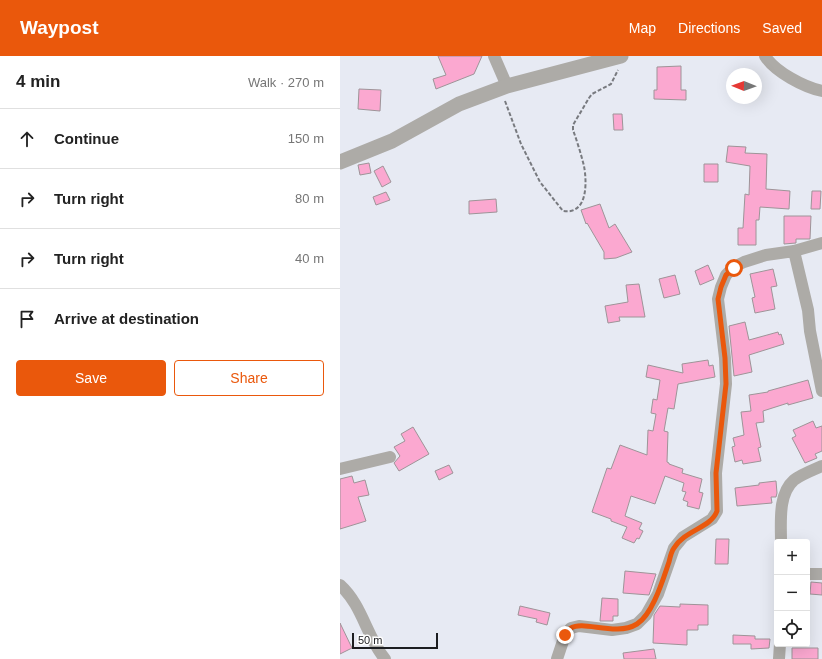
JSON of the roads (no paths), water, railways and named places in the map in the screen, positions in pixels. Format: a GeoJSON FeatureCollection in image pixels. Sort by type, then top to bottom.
{"type":"FeatureCollection","features":[{"type":"Feature","properties":{"kind":"street"},"geometry":{"type":"LineString","coordinates":[[494,56],[504,87]]}},
{"type":"Feature","properties":{"kind":"street"},"geometry":{"type":"LineString","coordinates":[[765,56],[768,61],[797,81],[811,88],[822,91]]}},
{"type":"Feature","properties":{"kind":"street"},"geometry":{"type":"LineString","coordinates":[[340,162],[392,141],[459,104],[504,87],[620,62]]}},
{"type":"Feature","properties":{"kind":"street"},"geometry":{"type":"LineString","coordinates":[[557,659],[565,635],[571,628],[579,626],[612,630],[626,628],[637,624],[646,615],[658,594],[674,548],[683,537],[706,524],[716,515],[716,473],[726,384],[725,358],[718,299],[726,275],[744,262],[766,255],[794,251],[822,243]]}},
{"type":"Feature","properties":{"kind":"street"},"geometry":{"type":"LineString","coordinates":[[794,251],[808,310],[810,331],[822,391]]}},
{"type":"Feature","properties":{"kind":"street"},"geometry":{"type":"LineString","coordinates":[[340,469],[390,457]]}},
{"type":"Feature","properties":{"kind":"street"},"geometry":{"type":"LineString","coordinates":[[781,539],[782,513],[786,490],[796,479],[822,466]]}},
{"type":"Feature","properties":{"kind":"street"},"geometry":{"type":"LineString","coordinates":[[810,574],[822,574]]}},
{"type":"Feature","properties":{"kind":"street"},"geometry":{"type":"LineString","coordinates":[[340,585],[347,591],[358,607],[374,642],[385,659]]}},
{"type":"Feature","properties":{"kind":"street"},"geometry":{"type":"LineString","coordinates":[[779,659],[780,647]]}}]}
